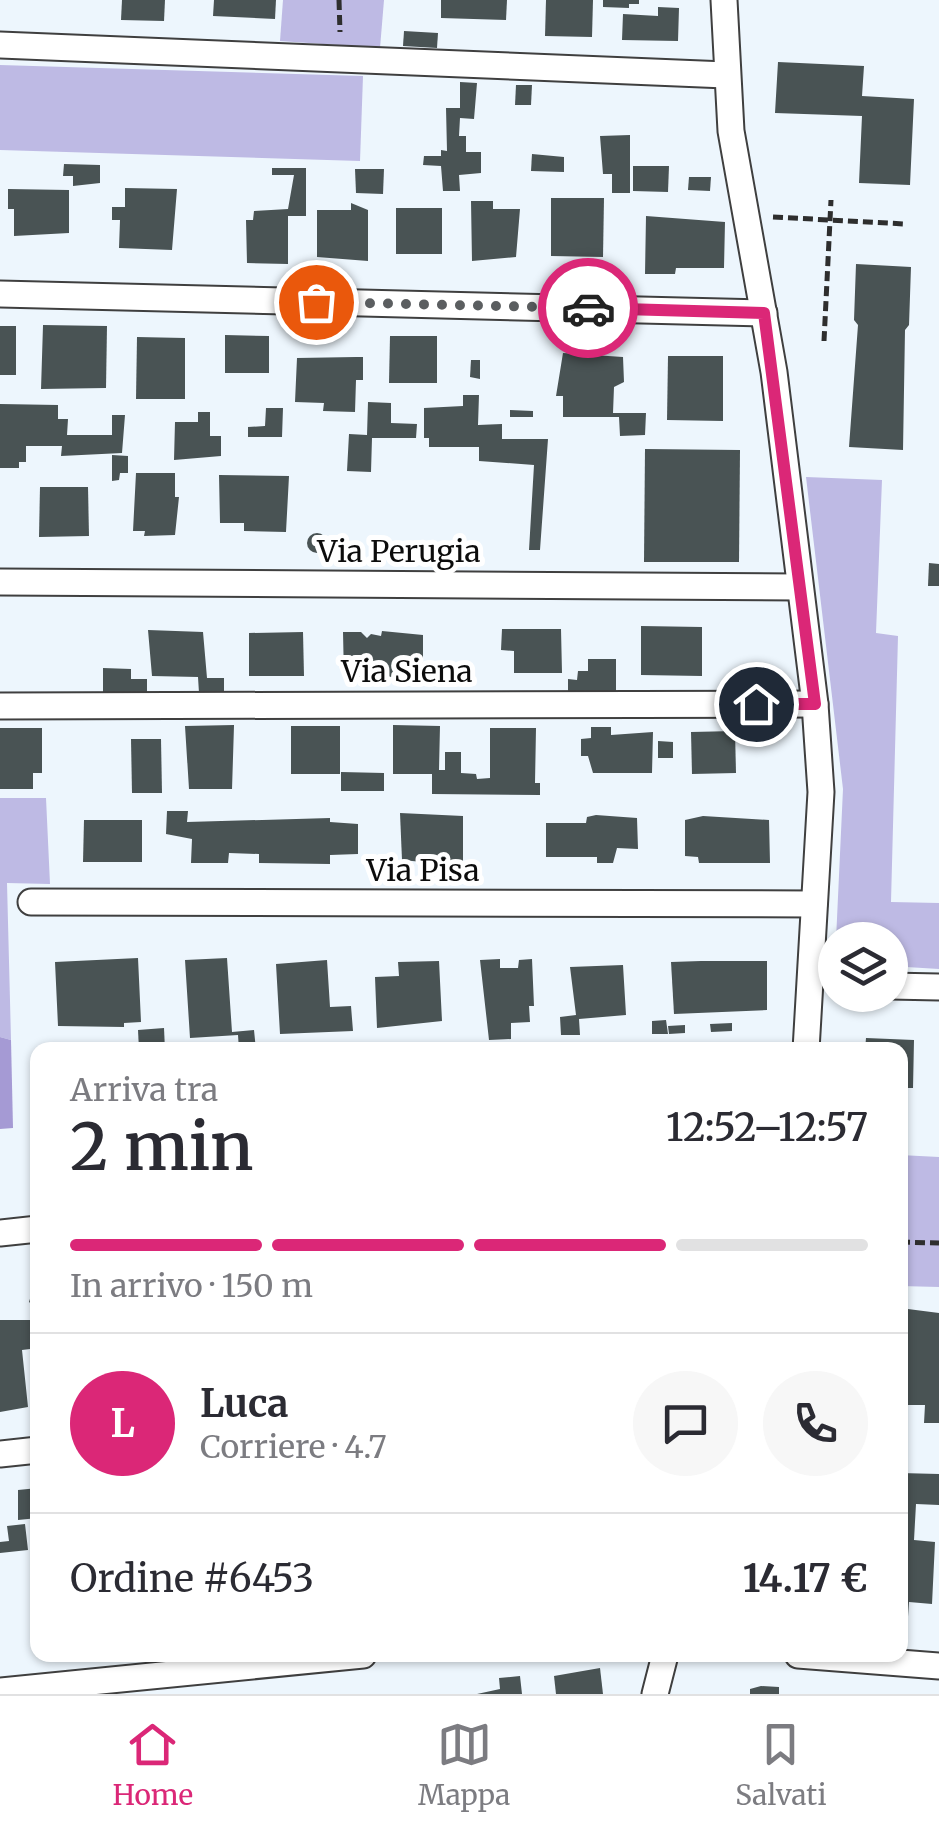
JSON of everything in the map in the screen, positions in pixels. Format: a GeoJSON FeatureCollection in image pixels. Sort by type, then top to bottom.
{"type":"FeatureCollection","features":[{"type":"Feature","properties":{"kind":"street"},"geometry":{"type":"LineString","coordinates":[[724,0],[726,74],[764,313],[815,704],[821,792],[814,904],[818,940]]}},
{"type":"Feature","properties":{"kind":"street"},"geometry":{"type":"LineString","coordinates":[[0,45],[726,74]]}},
{"type":"Feature","properties":{"kind":"street"},"geometry":{"type":"LineString","coordinates":[[0,294],[764,313]]}},
{"type":"Feature","properties":{"kind":"street","name":"Via Perugia"},"geometry":{"type":"LineString","coordinates":[[0,582],[798,588]]}},
{"type":"Feature","properties":{"kind":"street","name":"Via Siena"},"geometry":{"type":"LineString","coordinates":[[0,706],[815,704]]}},
{"type":"Feature","properties":{"kind":"street","name":"Via Pisa"},"geometry":{"type":"LineString","coordinates":[[32,902],[814,904]]}},
{"type":"Feature","properties":{"kind":"street"},"geometry":{"type":"LineString","coordinates":[[908,986],[939,987]]}},
{"type":"Feature","properties":{"kind":"street"},"geometry":{"type":"LineString","coordinates":[[808,1042],[818,1003]]}},
{"type":"Feature","properties":{"kind":"street"},"geometry":{"type":"LineString","coordinates":[[0,1233],[30,1230]]}},
{"type":"Feature","properties":{"kind":"street"},"geometry":{"type":"LineString","coordinates":[[0,1454],[30,1451]]}},
{"type":"Feature","properties":{"kind":"street"},"geometry":{"type":"LineString","coordinates":[[0,1692],[294,1662]]}},
{"type":"Feature","properties":{"kind":"street"},"geometry":{"type":"LineString","coordinates":[[656,1694],[663,1662]]}},
{"type":"Feature","properties":{"kind":"street"},"geometry":{"type":"LineString","coordinates":[[888,1662],[939,1666]]}},
{"type":"Feature","properties":{"kind":"path"},"geometry":{"type":"LineString","coordinates":[[340,0],[340,59]]}},
{"type":"Feature","properties":{"kind":"path"},"geometry":{"type":"LineString","coordinates":[[824,341],[832,200]]}},
{"type":"Feature","properties":{"kind":"path"},"geometry":{"type":"LineString","coordinates":[[746,216],[905,224]]}},
{"type":"Feature","properties":{"kind":"path"},"geometry":{"type":"LineString","coordinates":[[908,1242],[939,1243]]}},
{"type":"Feature","properties":{"kind":"shaded area"},"geometry":{"type":"Polygon","coordinates":[[[283,0],[384,0],[380,48],[280,41],[283,0]]]}},
{"type":"Feature","properties":{"kind":"shaded area"},"geometry":{"type":"Polygon","coordinates":[[[0,65],[363,76],[360,161],[0,150],[0,65]]]}},
{"type":"Feature","properties":{"kind":"shaded area"},"geometry":{"type":"Polygon","coordinates":[[[806,477],[882,480],[876,633],[898,636],[891,902],[939,903],[939,969],[908,967],[908,922],[837,922],[843,789],[806,477]]]}},
{"type":"Feature","properties":{"kind":"shaded area"},"geometry":{"type":"Polygon","coordinates":[[[0,798],[46,798],[50,884],[7,883],[11,1040],[0,1037],[0,798]]]}},
{"type":"Feature","properties":{"kind":"shaded area"},"geometry":{"type":"Polygon","coordinates":[[[0,1037],[11,1040],[13,1128],[0,1129],[0,1037]]]}},
{"type":"Feature","properties":{"kind":"shaded area"},"geometry":{"type":"Polygon","coordinates":[[[908,1155],[939,1157],[939,1287],[908,1286],[908,1155]]]}},
{"type":"Feature","properties":{"kind":"building"},"geometry":{"type":"Polygon","coordinates":[[[122,0],[165,0],[164,21],[121,20],[122,0]]]}},
{"type":"Feature","properties":{"kind":"building"},"geometry":{"type":"Polygon","coordinates":[[[214,0],[276,0],[275,19],[213,16],[214,0]]]}},
{"type":"Feature","properties":{"kind":"building"},"geometry":{"type":"Polygon","coordinates":[[[441,0],[507,0],[506,20],[441,18],[441,0]]]}},
{"type":"Feature","properties":{"kind":"building"},"geometry":{"type":"Polygon","coordinates":[[[546,0],[593,0],[592,37],[545,36],[546,0]]]}},
{"type":"Feature","properties":{"kind":"building"},"geometry":{"type":"Polygon","coordinates":[[[603,0],[639,0],[639,4],[629,4],[629,8],[603,7],[603,0]]]}},
{"type":"Feature","properties":{"kind":"building"},"geometry":{"type":"Polygon","coordinates":[[[658,7],[679,8],[678,41],[622,40],[623,14],[658,16],[658,7]]]}},
{"type":"Feature","properties":{"kind":"building"},"geometry":{"type":"Polygon","coordinates":[[[404,31],[438,33],[437,48],[403,46],[404,31]]]}},
{"type":"Feature","properties":{"kind":"building"},"geometry":{"type":"Polygon","coordinates":[[[778,62],[864,66],[862,96],[914,99],[910,185],[859,183],[862,116],[775,113],[778,62]]]}},
{"type":"Feature","properties":{"kind":"building"},"geometry":{"type":"Polygon","coordinates":[[[460,82],[477,83],[474,119],[460,118],[459,136],[466,136],[466,152],[481,152],[481,173],[459,175],[460,191],[443,191],[441,166],[423,165],[424,156],[441,156],[441,150],[447,151],[446,108],[460,108],[460,82]]]}},
{"type":"Feature","properties":{"kind":"building"},"geometry":{"type":"Polygon","coordinates":[[[516,85],[532,85],[531,105],[515,105],[516,85]]]}},
{"type":"Feature","properties":{"kind":"building"},"geometry":{"type":"Polygon","coordinates":[[[630,135],[630,193],[612,193],[612,174],[603,174],[600,136],[630,135]]]}},
{"type":"Feature","properties":{"kind":"building"},"geometry":{"type":"Polygon","coordinates":[[[532,154],[564,157],[564,172],[531,171],[532,154]]]}},
{"type":"Feature","properties":{"kind":"building"},"geometry":{"type":"Polygon","coordinates":[[[64,164],[100,165],[100,183],[73,186],[73,176],[63,176],[64,164]]]}},
{"type":"Feature","properties":{"kind":"building"},"geometry":{"type":"Polygon","coordinates":[[[633,166],[669,166],[668,192],[633,191],[633,166]]]}},
{"type":"Feature","properties":{"kind":"building"},"geometry":{"type":"Polygon","coordinates":[[[272,168],[306,168],[306,216],[288,216],[288,264],[247,263],[246,220],[253,220],[254,211],[288,209],[294,175],[272,175],[272,168]]]}},
{"type":"Feature","properties":{"kind":"building"},"geometry":{"type":"Polygon","coordinates":[[[355,169],[384,169],[383,194],[356,193],[355,169]]]}},
{"type":"Feature","properties":{"kind":"building"},"geometry":{"type":"Polygon","coordinates":[[[689,177],[711,177],[710,191],[688,190],[689,177]]]}},
{"type":"Feature","properties":{"kind":"building"},"geometry":{"type":"Polygon","coordinates":[[[125,188],[177,189],[172,250],[119,248],[120,220],[112,220],[112,207],[125,207],[125,188]]]}},
{"type":"Feature","properties":{"kind":"building"},"geometry":{"type":"Polygon","coordinates":[[[8,189],[69,190],[69,233],[14,236],[14,209],[8,209],[8,189]]]}},
{"type":"Feature","properties":{"kind":"building"},"geometry":{"type":"Polygon","coordinates":[[[551,198],[604,198],[603,257],[551,256],[551,198]]]}},
{"type":"Feature","properties":{"kind":"building"},"geometry":{"type":"Polygon","coordinates":[[[471,201],[493,201],[493,209],[520,209],[516,257],[472,261],[471,201]]]}},
{"type":"Feature","properties":{"kind":"building"},"geometry":{"type":"Polygon","coordinates":[[[351,203],[368,210],[368,261],[317,257],[317,210],[351,210],[351,203]]]}},
{"type":"Feature","properties":{"kind":"building"},"geometry":{"type":"Polygon","coordinates":[[[396,208],[442,208],[442,254],[396,254],[396,208]]]}},
{"type":"Feature","properties":{"kind":"building"},"geometry":{"type":"Polygon","coordinates":[[[646,216],[725,222],[724,268],[676,268],[675,274],[645,274],[646,216]]]}},
{"type":"Feature","properties":{"kind":"building"},"geometry":{"type":"Polygon","coordinates":[[[856,264],[911,267],[909,325],[905,330],[903,450],[849,447],[858,325],[854,320],[856,264]]]}},
{"type":"Feature","properties":{"kind":"building"},"geometry":{"type":"Polygon","coordinates":[[[43,325],[107,326],[106,388],[41,389],[43,325]]]}},
{"type":"Feature","properties":{"kind":"building"},"geometry":{"type":"Polygon","coordinates":[[[0,326],[16,326],[16,375],[0,375],[0,326]]]}},
{"type":"Feature","properties":{"kind":"building"},"geometry":{"type":"Polygon","coordinates":[[[225,335],[269,336],[269,373],[225,373],[225,335]]]}},
{"type":"Feature","properties":{"kind":"building"},"geometry":{"type":"Polygon","coordinates":[[[390,336],[437,336],[437,383],[389,383],[390,336]]]}},
{"type":"Feature","properties":{"kind":"building"},"geometry":{"type":"Polygon","coordinates":[[[137,337],[185,338],[185,399],[136,399],[137,337]]]}},
{"type":"Feature","properties":{"kind":"building"},"geometry":{"type":"Polygon","coordinates":[[[563,353],[623,357],[624,382],[614,387],[613,413],[646,413],[645,435],[620,436],[619,417],[563,417],[563,396],[556,396],[563,353]]]}},
{"type":"Feature","properties":{"kind":"building"},"geometry":{"type":"Polygon","coordinates":[[[668,356],[723,356],[723,421],[667,420],[668,356]]]}},
{"type":"Feature","properties":{"kind":"building"},"geometry":{"type":"Polygon","coordinates":[[[363,357],[363,380],[356,380],[355,412],[323,411],[324,403],[295,402],[297,358],[363,357]]]}},
{"type":"Feature","properties":{"kind":"building"},"geometry":{"type":"Polygon","coordinates":[[[471,360],[480,360],[480,379],[470,377],[471,360]]]}},
{"type":"Feature","properties":{"kind":"building"},"geometry":{"type":"Polygon","coordinates":[[[463,395],[479,395],[478,425],[502,424],[502,439],[548,439],[540,550],[529,550],[534,465],[479,461],[479,447],[429,447],[429,438],[424,438],[424,408],[463,406],[463,395]]]}},
{"type":"Feature","properties":{"kind":"building"},"geometry":{"type":"Polygon","coordinates":[[[368,402],[391,403],[391,423],[417,424],[416,438],[372,438],[371,472],[347,471],[349,434],[367,435],[368,402]]]}},
{"type":"Feature","properties":{"kind":"building"},"geometry":{"type":"Polygon","coordinates":[[[0,404],[58,405],[58,419],[68,419],[67,435],[112,435],[112,415],[125,415],[122,453],[61,456],[62,446],[26,446],[26,462],[19,462],[19,468],[0,468],[0,404]]]}},
{"type":"Feature","properties":{"kind":"building"},"geometry":{"type":"Polygon","coordinates":[[[266,408],[283,408],[282,437],[248,437],[248,427],[265,426],[266,408]]]}},
{"type":"Feature","properties":{"kind":"building"},"geometry":{"type":"Polygon","coordinates":[[[510,410],[533,411],[533,417],[510,417],[510,410]]]}},
{"type":"Feature","properties":{"kind":"building"},"geometry":{"type":"Polygon","coordinates":[[[198,412],[210,412],[210,436],[221,436],[221,456],[174,460],[175,422],[198,422],[198,412]]]}},
{"type":"Feature","properties":{"kind":"building"},"geometry":{"type":"Polygon","coordinates":[[[645,449],[740,450],[739,562],[644,562],[645,449]]]}},
{"type":"Feature","properties":{"kind":"building"},"geometry":{"type":"Polygon","coordinates":[[[112,455],[128,456],[128,473],[120,473],[119,480],[112,481],[112,455]]]}},
{"type":"Feature","properties":{"kind":"building"},"geometry":{"type":"Polygon","coordinates":[[[136,473],[175,473],[175,497],[179,497],[175,535],[144,536],[145,531],[133,531],[136,473]]]}},
{"type":"Feature","properties":{"kind":"building"},"geometry":{"type":"Polygon","coordinates":[[[219,475],[289,476],[286,532],[244,531],[244,523],[220,523],[219,475]]]}},
{"type":"Feature","properties":{"kind":"building"},"geometry":{"type":"Polygon","coordinates":[[[40,487],[88,487],[89,536],[39,537],[40,487]]]}},
{"type":"Feature","properties":{"kind":"building"},"geometry":{"type":"Polygon","coordinates":[[[313,533],[321,533],[327,543],[321,553],[313,553],[307,547],[307,539],[313,533]]]}},
{"type":"Feature","properties":{"kind":"building"},"geometry":{"type":"Polygon","coordinates":[[[929,563],[939,564],[939,586],[928,586],[929,563]]]}},
{"type":"Feature","properties":{"kind":"building"},"geometry":{"type":"Polygon","coordinates":[[[641,626],[702,627],[702,676],[641,675],[641,626]]]}},
{"type":"Feature","properties":{"kind":"building"},"geometry":{"type":"Polygon","coordinates":[[[502,629],[561,629],[562,673],[514,673],[514,651],[501,650],[502,629]]]}},
{"type":"Feature","properties":{"kind":"building"},"geometry":{"type":"Polygon","coordinates":[[[148,630],[203,632],[207,678],[224,678],[224,693],[199,693],[198,677],[152,676],[148,630]]]}},
{"type":"Feature","properties":{"kind":"building"},"geometry":{"type":"Polygon","coordinates":[[[382,631],[423,635],[423,676],[344,678],[343,632],[361,632],[367,638],[371,634],[381,636],[382,631]]]}},
{"type":"Feature","properties":{"kind":"building"},"geometry":{"type":"Polygon","coordinates":[[[303,632],[304,676],[249,676],[249,633],[303,632]]]}},
{"type":"Feature","properties":{"kind":"building"},"geometry":{"type":"Polygon","coordinates":[[[588,659],[616,659],[616,698],[568,697],[568,679],[577,680],[578,671],[588,671],[588,659]]]}},
{"type":"Feature","properties":{"kind":"building"},"geometry":{"type":"Polygon","coordinates":[[[103,668],[131,669],[131,679],[147,679],[147,697],[103,697],[103,668]]]}},
{"type":"Feature","properties":{"kind":"building"},"geometry":{"type":"Polygon","coordinates":[[[234,725],[232,789],[189,789],[185,726],[234,725]]]}},
{"type":"Feature","properties":{"kind":"building"},"geometry":{"type":"Polygon","coordinates":[[[393,725],[440,726],[439,770],[445,770],[445,752],[461,752],[461,773],[476,774],[477,779],[490,778],[490,728],[536,728],[535,783],[540,783],[540,795],[432,794],[432,774],[393,774],[393,725]]]}},
{"type":"Feature","properties":{"kind":"building"},"geometry":{"type":"Polygon","coordinates":[[[291,726],[340,726],[340,774],[291,774],[291,726]]]}},
{"type":"Feature","properties":{"kind":"building"},"geometry":{"type":"Polygon","coordinates":[[[591,727],[611,727],[611,735],[653,732],[652,773],[593,773],[588,756],[581,756],[581,739],[591,738],[591,727]]]}},
{"type":"Feature","properties":{"kind":"building"},"geometry":{"type":"Polygon","coordinates":[[[0,728],[42,728],[42,773],[33,773],[33,789],[0,789],[0,728]]]}},
{"type":"Feature","properties":{"kind":"building"},"geometry":{"type":"Polygon","coordinates":[[[735,731],[736,773],[692,774],[691,732],[735,731]]]}},
{"type":"Feature","properties":{"kind":"building"},"geometry":{"type":"Polygon","coordinates":[[[131,739],[161,739],[162,793],[132,793],[131,739]]]}},
{"type":"Feature","properties":{"kind":"building"},"geometry":{"type":"Polygon","coordinates":[[[658,741],[673,742],[673,758],[658,758],[658,741]]]}},
{"type":"Feature","properties":{"kind":"building"},"geometry":{"type":"Polygon","coordinates":[[[341,772],[384,773],[384,791],[341,791],[341,772]]]}},
{"type":"Feature","properties":{"kind":"building"},"geometry":{"type":"Polygon","coordinates":[[[167,811],[188,811],[187,822],[330,818],[330,822],[358,824],[358,854],[330,855],[330,864],[259,863],[259,854],[229,853],[228,863],[191,863],[192,839],[166,834],[167,811]]]}},
{"type":"Feature","properties":{"kind":"building"},"geometry":{"type":"Polygon","coordinates":[[[400,813],[463,816],[463,866],[402,860],[400,813]]]}},
{"type":"Feature","properties":{"kind":"building"},"geometry":{"type":"Polygon","coordinates":[[[703,816],[769,820],[770,863],[699,863],[698,857],[685,856],[685,820],[703,816]]]}},
{"type":"Feature","properties":{"kind":"building"},"geometry":{"type":"Polygon","coordinates":[[[587,817],[637,818],[638,849],[617,848],[613,863],[597,863],[597,857],[546,857],[546,823],[586,823],[587,817]]]}},
{"type":"Feature","properties":{"kind":"building"},"geometry":{"type":"Polygon","coordinates":[[[84,820],[142,820],[142,862],[83,862],[84,820]]]}},
{"type":"Feature","properties":{"kind":"building"},"geometry":{"type":"Polygon","coordinates":[[[138,958],[141,1022],[124,1023],[124,1027],[58,1026],[55,962],[138,958]]]}},
{"type":"Feature","properties":{"kind":"building"},"geometry":{"type":"Polygon","coordinates":[[[227,958],[232,1032],[254,1030],[255,1042],[238,1042],[238,1035],[190,1038],[185,960],[227,958]]]}},
{"type":"Feature","properties":{"kind":"building"},"geometry":{"type":"Polygon","coordinates":[[[500,959],[500,968],[518,968],[519,960],[532,959],[534,1006],[529,1006],[530,1022],[511,1023],[511,1039],[489,1040],[480,960],[500,959]]]}},
{"type":"Feature","properties":{"kind":"building"},"geometry":{"type":"Polygon","coordinates":[[[327,960],[330,1007],[351,1006],[353,1031],[280,1034],[276,964],[327,960]]]}},
{"type":"Feature","properties":{"kind":"building"},"geometry":{"type":"Polygon","coordinates":[[[439,961],[442,1021],[377,1028],[375,977],[399,976],[398,962],[439,961]]]}},
{"type":"Feature","properties":{"kind":"building"},"geometry":{"type":"Polygon","coordinates":[[[767,961],[767,1010],[674,1014],[671,962],[767,961]]]}},
{"type":"Feature","properties":{"kind":"building"},"geometry":{"type":"Polygon","coordinates":[[[623,965],[626,1015],[579,1019],[580,1035],[561,1035],[560,1017],[576,1015],[570,967],[623,965]]]}},
{"type":"Feature","properties":{"kind":"building"},"geometry":{"type":"Polygon","coordinates":[[[666,1020],[668,1034],[652,1034],[652,1021],[666,1020]]]}},
{"type":"Feature","properties":{"kind":"building"},"geometry":{"type":"Polygon","coordinates":[[[732,1023],[732,1031],[711,1032],[710,1024],[732,1023]]]}},
{"type":"Feature","properties":{"kind":"building"},"geometry":{"type":"Polygon","coordinates":[[[685,1025],[685,1033],[669,1034],[668,1026],[685,1025]]]}},
{"type":"Feature","properties":{"kind":"building"},"geometry":{"type":"Polygon","coordinates":[[[164,1028],[165,1042],[139,1042],[138,1030],[164,1028]]]}},
{"type":"Feature","properties":{"kind":"building"},"geometry":{"type":"Polygon","coordinates":[[[866,1038],[914,1040],[913,1088],[908,1088],[908,1042],[866,1042],[866,1038]]]}},
{"type":"Feature","properties":{"kind":"building"},"geometry":{"type":"Polygon","coordinates":[[[908,1309],[939,1313],[939,1423],[924,1423],[925,1405],[908,1405],[908,1309]]]}},
{"type":"Feature","properties":{"kind":"building"},"geometry":{"type":"Polygon","coordinates":[[[0,1320],[30,1320],[30,1349],[22,1350],[28,1407],[0,1412],[0,1320]]]}},
{"type":"Feature","properties":{"kind":"building"},"geometry":{"type":"Polygon","coordinates":[[[908,1473],[939,1474],[939,1505],[916,1504],[914,1540],[935,1542],[932,1604],[909,1602],[908,1616],[908,1473]]]}},
{"type":"Feature","properties":{"kind":"building"},"geometry":{"type":"Polygon","coordinates":[[[30,1489],[30,1519],[18,1520],[18,1490],[30,1489]]]}},
{"type":"Feature","properties":{"kind":"building"},"geometry":{"type":"Polygon","coordinates":[[[25,1524],[28,1550],[0,1553],[0,1542],[9,1541],[7,1526],[25,1524]]]}},
{"type":"Feature","properties":{"kind":"building"},"geometry":{"type":"Polygon","coordinates":[[[600,1668],[603,1694],[556,1694],[554,1676],[600,1668]]]}},
{"type":"Feature","properties":{"kind":"building"},"geometry":{"type":"Polygon","coordinates":[[[520,1676],[522,1694],[477,1694],[500,1689],[499,1678],[520,1676]]]}},
{"type":"Feature","properties":{"kind":"building"},"geometry":{"type":"Polygon","coordinates":[[[779,1687],[779,1694],[750,1694],[750,1689],[779,1687]]]}},
{"type":"Feature","properties":{"kind":"way so far"},"geometry":{"type":"LineString","coordinates":[[316,302],[588,308]]}},
{"type":"Feature","properties":{"kind":"route"},"geometry":{"type":"LineString","coordinates":[[588,308],[764,313],[815,704],[756,704]]}}]}
